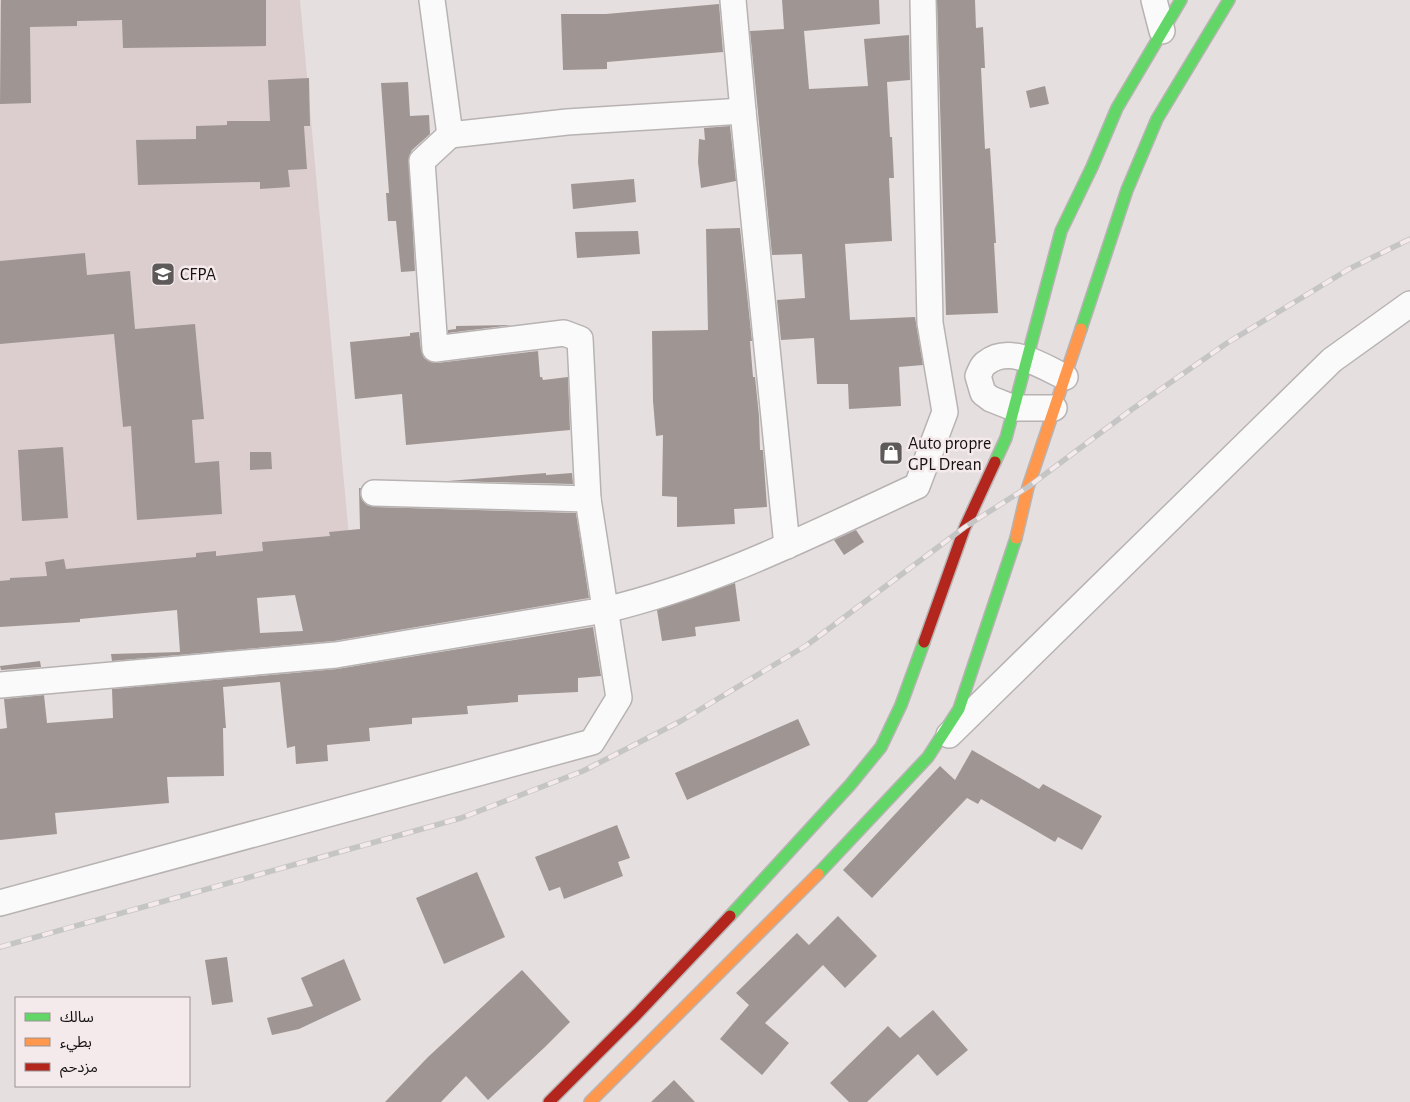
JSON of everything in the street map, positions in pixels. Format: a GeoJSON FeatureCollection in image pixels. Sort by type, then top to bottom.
{"type":"FeatureCollection","features":[{"type":"Feature","properties":{"kind":"main road"},"geometry":{"type":"LineString","coordinates":[[549,1102],[637,1014],[747,898],[850,785],[881,747],[901,705],[965,527],[1006,438],[1061,232],[1092,166],[1116,108],[1180,0]]}},
{"type":"Feature","properties":{"kind":"main road"},"geometry":{"type":"LineString","coordinates":[[590,1102],[803,890],[928,757],[959,709],[1016,540],[1028,487],[1127,190],[1153,128],[1229,0]]}},
{"type":"Feature","properties":{"kind":"street"},"geometry":{"type":"LineString","coordinates":[[432,0],[450,135]]}},
{"type":"Feature","properties":{"kind":"street"},"geometry":{"type":"LineString","coordinates":[[733,0],[742,112],[787,546]]}},
{"type":"Feature","properties":{"kind":"street"},"geometry":{"type":"LineString","coordinates":[[0,685],[336,655],[605,610],[647,600],[734,570],[917,486],[945,412],[930,322],[923,0]]}},
{"type":"Feature","properties":{"kind":"street"},"geometry":{"type":"LineString","coordinates":[[1154,0],[1162,31]]}},
{"type":"Feature","properties":{"kind":"street"},"geometry":{"type":"LineString","coordinates":[[0,903],[592,742],[619,698],[588,499],[580,339],[564,333],[436,349],[422,162],[450,135],[567,122],[742,112]]}},
{"type":"Feature","properties":{"kind":"street"},"geometry":{"type":"LineString","coordinates":[[928,757],[1004,680],[1332,360],[1410,304]]}},
{"type":"Feature","properties":{"kind":"street"},"geometry":{"type":"LineString","coordinates":[[1054,408],[1014,408],[991,399],[982,393],[978,376],[985,363],[1004,355],[1027,359],[1065,377]]}},
{"type":"Feature","properties":{"kind":"street"},"geometry":{"type":"LineString","coordinates":[[940,383],[978,376]]}},
{"type":"Feature","properties":{"kind":"street"},"geometry":{"type":"LineString","coordinates":[[374,494],[588,499]]}},
{"type":"Feature","properties":{"kind":"shaded area","name":"CFPA"},"geometry":{"type":"Polygon","coordinates":[[[0,0],[300,0],[350,548],[0,590],[0,0]]]}},
{"type":"Feature","properties":{"kind":"building"},"geometry":{"type":"Polygon","coordinates":[[[1,0],[266,0],[266,46],[123,48],[122,20],[77,21],[77,26],[30,27],[31,103],[0,104],[1,0]]]}},
{"type":"Feature","properties":{"kind":"building"},"geometry":{"type":"Polygon","coordinates":[[[782,0],[879,0],[880,24],[804,31],[809,89],[868,86],[864,39],[909,35],[910,80],[887,82],[894,178],[889,178],[892,241],[845,244],[850,320],[915,317],[923,365],[899,367],[901,406],[849,409],[848,384],[817,384],[814,338],[781,340],[777,300],[805,298],[802,254],[772,255],[750,31],[784,29],[782,0]]]}},
{"type":"Feature","properties":{"kind":"building"},"geometry":{"type":"Polygon","coordinates":[[[937,0],[975,0],[976,28],[983,27],[985,68],[981,68],[985,149],[990,148],[998,313],[946,315],[937,0]]]}},
{"type":"Feature","properties":{"kind":"building"},"geometry":{"type":"Polygon","coordinates":[[[719,4],[723,52],[607,62],[607,69],[563,70],[561,14],[606,14],[719,4]]]}},
{"type":"Feature","properties":{"kind":"building"},"geometry":{"type":"Polygon","coordinates":[[[309,78],[310,126],[304,126],[307,169],[288,170],[290,187],[260,189],[260,182],[138,185],[136,140],[196,139],[196,126],[227,125],[227,121],[270,121],[268,80],[309,78]]]}},
{"type":"Feature","properties":{"kind":"building"},"geometry":{"type":"Polygon","coordinates":[[[408,82],[410,116],[429,115],[430,134],[412,150],[409,156],[415,271],[401,272],[396,221],[388,221],[386,193],[389,193],[381,83],[408,82]]]}},
{"type":"Feature","properties":{"kind":"building"},"geometry":{"type":"Polygon","coordinates":[[[1045,86],[1049,104],[1030,108],[1026,91],[1045,86]]]}},
{"type":"Feature","properties":{"kind":"building"},"geometry":{"type":"Polygon","coordinates":[[[730,126],[736,181],[701,188],[698,162],[699,139],[705,140],[704,128],[730,126]]]}},
{"type":"Feature","properties":{"kind":"building"},"geometry":{"type":"Polygon","coordinates":[[[634,179],[636,202],[573,209],[571,184],[634,179]]]}},
{"type":"Feature","properties":{"kind":"building"},"geometry":{"type":"Polygon","coordinates":[[[740,228],[752,341],[750,341],[753,377],[755,377],[759,416],[760,450],[763,450],[767,507],[734,509],[735,524],[677,527],[677,497],[662,496],[663,435],[656,436],[653,401],[652,331],[708,330],[706,229],[740,228]]]}},
{"type":"Feature","properties":{"kind":"building"},"geometry":{"type":"Polygon","coordinates":[[[638,231],[640,254],[577,258],[575,232],[638,231]]]}},
{"type":"Feature","properties":{"kind":"building"},"geometry":{"type":"Polygon","coordinates":[[[85,253],[87,275],[130,271],[135,329],[195,324],[204,419],[192,420],[195,463],[219,461],[222,514],[137,520],[131,426],[123,427],[114,334],[0,344],[0,261],[85,253]]]}},
{"type":"Feature","properties":{"kind":"building"},"geometry":{"type":"Polygon","coordinates":[[[511,325],[448,333],[448,330],[456,329],[456,326],[511,325]]]}},
{"type":"Feature","properties":{"kind":"building"},"geometry":{"type":"Polygon","coordinates":[[[419,332],[421,350],[424,358],[430,362],[437,363],[538,351],[540,377],[543,380],[568,377],[570,430],[406,445],[402,394],[355,399],[350,342],[410,336],[410,333],[419,332]]]}},
{"type":"Feature","properties":{"kind":"building"},"geometry":{"type":"Polygon","coordinates":[[[63,447],[68,518],[22,521],[18,450],[63,447]]]}},
{"type":"Feature","properties":{"kind":"building"},"geometry":{"type":"Polygon","coordinates":[[[250,452],[271,452],[272,469],[250,470],[250,452]]]}},
{"type":"Feature","properties":{"kind":"building"},"geometry":{"type":"Polygon","coordinates":[[[546,473],[546,475],[572,473],[573,484],[448,481],[546,473]]]}},
{"type":"Feature","properties":{"kind":"building"},"geometry":{"type":"Polygon","coordinates":[[[359,488],[361,488],[362,500],[367,505],[374,507],[576,513],[589,598],[334,641],[112,661],[111,654],[180,652],[177,610],[80,619],[80,622],[0,627],[0,581],[10,580],[10,578],[47,576],[45,562],[64,559],[66,569],[196,557],[196,553],[216,551],[216,556],[263,551],[262,542],[330,536],[329,532],[360,529],[359,488]],[[295,595],[257,598],[260,633],[303,631],[295,595]]]}},
{"type":"Feature","properties":{"kind":"building"},"geometry":{"type":"Polygon","coordinates":[[[856,530],[864,542],[844,555],[834,540],[856,530]]]}},
{"type":"Feature","properties":{"kind":"building"},"geometry":{"type":"Polygon","coordinates":[[[735,583],[740,621],[695,627],[696,636],[662,641],[657,610],[735,583]]]}},
{"type":"Feature","properties":{"kind":"building"},"geometry":{"type":"Polygon","coordinates":[[[593,627],[601,676],[578,678],[578,692],[518,695],[518,702],[467,706],[468,714],[412,718],[412,724],[369,728],[370,741],[327,745],[328,761],[296,764],[295,746],[287,748],[280,682],[223,687],[226,728],[223,728],[224,776],[167,777],[169,803],[55,813],[57,834],[0,840],[0,729],[7,728],[4,699],[44,695],[47,723],[113,718],[112,689],[337,669],[593,627]]]}},
{"type":"Feature","properties":{"kind":"building"},"geometry":{"type":"Polygon","coordinates":[[[40,661],[41,667],[1,670],[0,666],[40,661]]]}},
{"type":"Feature","properties":{"kind":"building"},"geometry":{"type":"Polygon","coordinates":[[[798,719],[810,745],[687,800],[675,773],[798,719]]]}},
{"type":"Feature","properties":{"kind":"building"},"geometry":{"type":"Polygon","coordinates":[[[972,750],[1039,789],[1043,784],[1102,816],[1082,850],[1058,837],[1055,842],[981,799],[978,804],[967,798],[872,898],[843,870],[940,766],[955,780],[972,750]]]}},
{"type":"Feature","properties":{"kind":"building"},"geometry":{"type":"Polygon","coordinates":[[[617,825],[630,858],[618,862],[623,876],[564,899],[560,887],[549,891],[535,857],[617,825]]]}},
{"type":"Feature","properties":{"kind":"building"},"geometry":{"type":"Polygon","coordinates":[[[477,872],[505,937],[444,964],[416,898],[477,872]]]}},
{"type":"Feature","properties":{"kind":"building"},"geometry":{"type":"Polygon","coordinates":[[[838,916],[877,956],[845,988],[823,965],[765,1023],[789,1043],[762,1075],[720,1039],[749,1005],[736,993],[797,933],[809,945],[838,916]]]}},
{"type":"Feature","properties":{"kind":"building"},"geometry":{"type":"Polygon","coordinates":[[[227,957],[233,1002],[212,1005],[205,960],[227,957]]]}},
{"type":"Feature","properties":{"kind":"building"},"geometry":{"type":"Polygon","coordinates":[[[344,959],[361,1000],[299,1029],[272,1035],[267,1018],[313,1006],[301,978],[344,959]]]}},
{"type":"Feature","properties":{"kind":"building"},"geometry":{"type":"Polygon","coordinates":[[[522,970],[570,1022],[545,1047],[488,1100],[466,1076],[441,1102],[385,1102],[428,1057],[522,970]]]}},
{"type":"Feature","properties":{"kind":"building"},"geometry":{"type":"Polygon","coordinates":[[[933,1010],[968,1050],[937,1076],[918,1054],[867,1102],[849,1102],[830,1083],[888,1026],[900,1038],[933,1010]]]}},
{"type":"Feature","properties":{"kind":"building"},"geometry":{"type":"Polygon","coordinates":[[[674,1080],[695,1102],[651,1102],[674,1080]]]}},
{"type":"Feature","properties":{"kind":"railway"},"geometry":{"type":"LineString","coordinates":[[0,947],[461,818],[583,771],[681,721],[807,645],[965,527],[1028,487],[1131,410],[1227,343],[1349,269],[1410,239]]}},
{"type":"Feature","properties":{"kind":"traffic: fast"},"geometry":{"type":"LineString","coordinates":[[995,462],[1006,438],[1061,231],[1092,167],[1117,108],[1181,0]]}},
{"type":"Feature","properties":{"kind":"traffic: fast"},"geometry":{"type":"LineString","coordinates":[[1081,329],[1127,190],[1157,119],[1229,0]]}},
{"type":"Feature","properties":{"kind":"traffic: fast"},"geometry":{"type":"LineString","coordinates":[[818,874],[928,757],[959,709],[1016,538]]}},
{"type":"Feature","properties":{"kind":"traffic: fast"},"geometry":{"type":"LineString","coordinates":[[730,916],[850,785],[881,747],[901,705],[924,642]]}},
{"type":"Feature","properties":{"kind":"traffic: slow"},"geometry":{"type":"LineString","coordinates":[[1016,538],[1028,487],[1081,329]]}},
{"type":"Feature","properties":{"kind":"traffic: slow"},"geometry":{"type":"LineString","coordinates":[[590,1102],[818,874]]}},
{"type":"Feature","properties":{"kind":"traffic: jam"},"geometry":{"type":"LineString","coordinates":[[924,642],[965,527],[995,462]]}},
{"type":"Feature","properties":{"kind":"traffic: jam"},"geometry":{"type":"LineString","coordinates":[[549,1102],[637,1014],[730,916]]}},
{"type":"Feature","properties":{"kind":"place","name":"CFPA"},"geometry":{"type":"Point","coordinates":[163,274]}},
{"type":"Feature","properties":{"kind":"place","name":"Auto propre GPL Drean"},"geometry":{"type":"Point","coordinates":[891,453]}}]}
